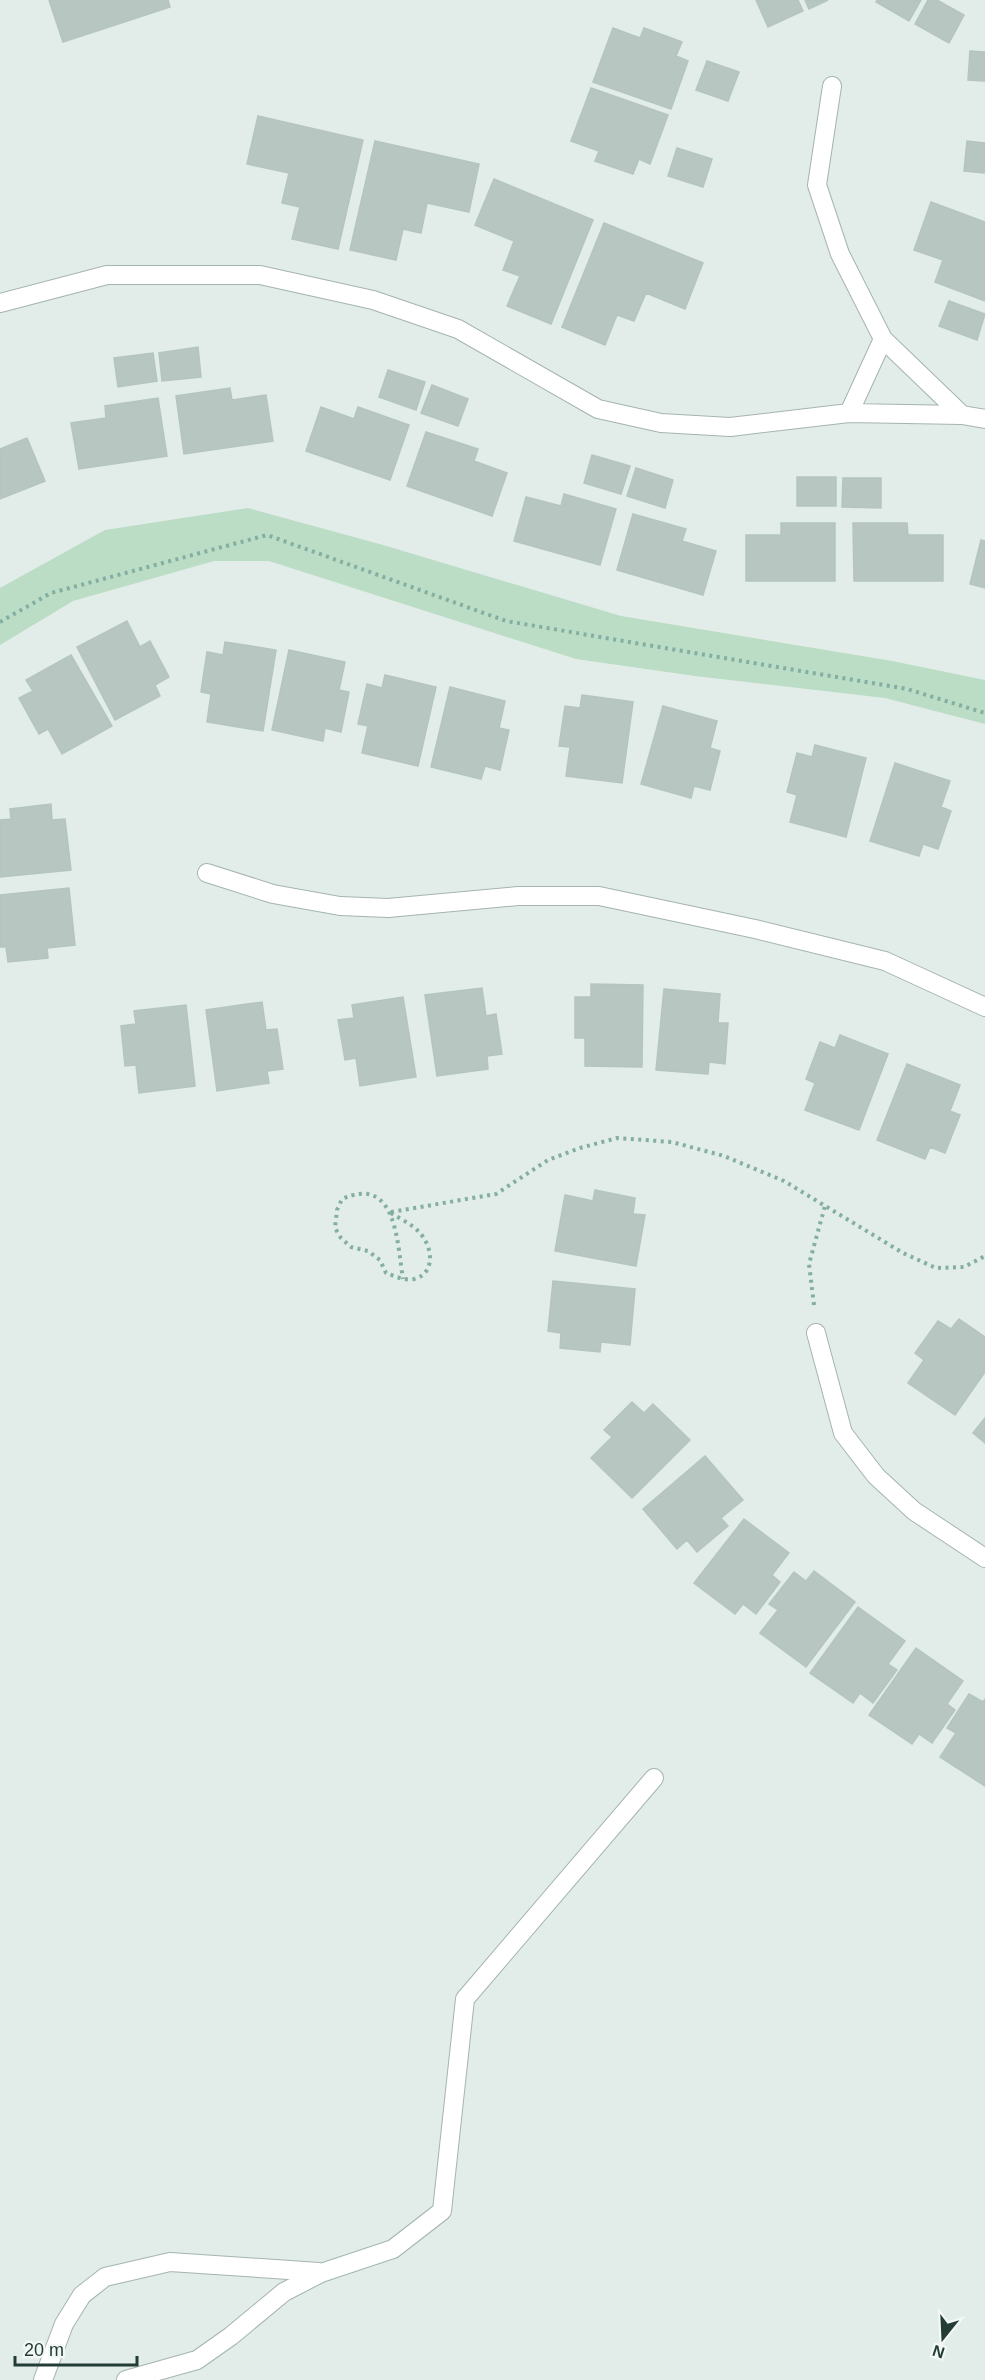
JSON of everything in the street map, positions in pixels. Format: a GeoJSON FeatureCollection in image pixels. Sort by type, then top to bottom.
{"type":"FeatureCollection","features":[{"type":"Feature","properties":{"kind":"lane"},"geometry":{"type":"LineString","coordinates":[[832,86],[817,185],[840,255],[883,339],[962,415]]}},
{"type":"Feature","properties":{"kind":"lane"},"geometry":{"type":"LineString","coordinates":[[0,303],[108,275],[260,275],[373,300],[458,329],[598,409],[661,423],[730,427],[849,413],[962,415],[985,419]]}},
{"type":"Feature","properties":{"kind":"lane"},"geometry":{"type":"LineString","coordinates":[[849,413],[883,339]]}},
{"type":"Feature","properties":{"kind":"lane"},"geometry":{"type":"LineString","coordinates":[[207,873],[273,894],[340,906],[388,908],[518,896],[599,896],[755,929],[885,961],[985,1007]]}},
{"type":"Feature","properties":{"kind":"lane"},"geometry":{"type":"LineString","coordinates":[[816,1334],[843,1433],[876,1476],[914,1511],[985,1558]]}},
{"type":"Feature","properties":{"kind":"lane"},"geometry":{"type":"LineString","coordinates":[[126,2380],[197,2360],[231,2336],[284,2292],[321,2272],[393,2249],[442,2211],[465,1999],[654,1778]]}},
{"type":"Feature","properties":{"kind":"lane"},"geometry":{"type":"LineString","coordinates":[[44,2380],[64,2324],[82,2295],[105,2277],[171,2262],[321,2272]]}},
{"type":"Feature","properties":{"kind":"path"},"geometry":{"type":"LineString","coordinates":[[0,622],[51,593],[267,535],[506,621],[907,689],[985,713]]}},
{"type":"Feature","properties":{"kind":"path"},"geometry":{"type":"LineString","coordinates":[[391,1212],[496,1194],[548,1160],[617,1138],[672,1142],[724,1156],[784,1181],[903,1253],[936,1268],[964,1267],[985,1256]]}},
{"type":"Feature","properties":{"kind":"path"},"geometry":{"type":"LineString","coordinates":[[367,1193],[382,1199],[391,1212],[419,1231],[429,1246],[431,1256],[426,1270],[415,1279],[403,1279],[386,1273],[380,1260],[368,1251],[351,1247],[341,1239],[335,1228],[342,1199],[354,1194],[367,1193]]}},
{"type":"Feature","properties":{"kind":"path"},"geometry":{"type":"LineString","coordinates":[[816,1334],[809,1264],[825,1206]]}},
{"type":"Feature","properties":{"kind":"path"},"geometry":{"type":"LineString","coordinates":[[391,1212],[403,1279]]}},
{"type":"Feature","properties":{"kind":"green space"},"geometry":{"type":"Polygon","coordinates":[[[248,508],[383,545],[621,616],[892,661],[985,680],[985,724],[885,698],[695,676],[576,659],[269,561],[214,561],[73,601],[0,645],[0,588],[105,530],[248,508]]]}},
{"type":"Feature","properties":{"kind":"building"},"geometry":{"type":"Polygon","coordinates":[[[49,0],[168,0],[170,7],[63,42],[49,0]]]}},
{"type":"Feature","properties":{"kind":"building"},"geometry":{"type":"Polygon","coordinates":[[[756,0],[798,0],[803,11],[768,27],[756,0]]]}},
{"type":"Feature","properties":{"kind":"building"},"geometry":{"type":"Polygon","coordinates":[[[805,0],[828,0],[809,9],[805,0]]]}},
{"type":"Feature","properties":{"kind":"building"},"geometry":{"type":"Polygon","coordinates":[[[877,0],[921,0],[909,21],[876,2],[877,0]]]}},
{"type":"Feature","properties":{"kind":"building"},"geometry":{"type":"Polygon","coordinates":[[[928,0],[937,0],[964,15],[949,43],[915,24],[928,0]]]}},
{"type":"Feature","properties":{"kind":"building"},"geometry":{"type":"Polygon","coordinates":[[[613,28],[640,38],[644,28],[682,42],[676,56],[688,61],[671,109],[593,82],[613,28]]]}},
{"type":"Feature","properties":{"kind":"building"},"geometry":{"type":"Polygon","coordinates":[[[970,51],[985,52],[985,81],[968,80],[970,51]]]}},
{"type":"Feature","properties":{"kind":"building"},"geometry":{"type":"Polygon","coordinates":[[[707,61],[739,72],[728,101],[696,90],[707,61]]]}},
{"type":"Feature","properties":{"kind":"building"},"geometry":{"type":"Polygon","coordinates":[[[591,88],[668,115],[650,164],[639,159],[633,174],[595,161],[599,151],[571,141],[591,88]]]}},
{"type":"Feature","properties":{"kind":"building"},"geometry":{"type":"Polygon","coordinates":[[[258,116],[363,140],[338,249],[292,239],[300,207],[282,203],[289,173],[247,164],[258,116]]]}},
{"type":"Feature","properties":{"kind":"building"},"geometry":{"type":"Polygon","coordinates":[[[375,141],[479,164],[469,212],[427,203],[421,233],[403,229],[396,260],[350,250],[375,141]]]}},
{"type":"Feature","properties":{"kind":"building"},"geometry":{"type":"Polygon","coordinates":[[[967,141],[985,143],[985,173],[964,171],[967,141]]]}},
{"type":"Feature","properties":{"kind":"building"},"geometry":{"type":"Polygon","coordinates":[[[677,148],[712,159],[703,187],[668,176],[677,148]]]}},
{"type":"Feature","properties":{"kind":"building"},"geometry":{"type":"Polygon","coordinates":[[[494,179],[593,220],[551,324],[507,306],[520,276],[503,270],[514,241],[475,225],[494,179]]]}},
{"type":"Feature","properties":{"kind":"building"},"geometry":{"type":"Polygon","coordinates":[[[931,202],[985,222],[985,301],[935,282],[943,260],[914,250],[931,202]]]}},
{"type":"Feature","properties":{"kind":"building"},"geometry":{"type":"Polygon","coordinates":[[[604,223],[703,263],[685,309],[646,293],[634,321],[617,315],[605,345],[562,327],[604,223]]]}},
{"type":"Feature","properties":{"kind":"building"},"geometry":{"type":"Polygon","coordinates":[[[949,301],[985,314],[977,340],[939,326],[949,301]]]}},
{"type":"Feature","properties":{"kind":"building"},"geometry":{"type":"Polygon","coordinates":[[[198,347],[201,377],[162,381],[159,353],[198,347]]]}},
{"type":"Feature","properties":{"kind":"building"},"geometry":{"type":"Polygon","coordinates":[[[153,353],[157,381],[118,387],[114,358],[153,353]]]}},
{"type":"Feature","properties":{"kind":"building"},"geometry":{"type":"Polygon","coordinates":[[[388,370],[425,382],[416,410],[379,397],[388,370]]]}},
{"type":"Feature","properties":{"kind":"building"},"geometry":{"type":"Polygon","coordinates":[[[432,385],[468,399],[458,426],[421,413],[432,385]]]}},
{"type":"Feature","properties":{"kind":"building"},"geometry":{"type":"Polygon","coordinates":[[[230,388],[232,400],[266,395],[273,441],[184,454],[176,396],[230,388]]]}},
{"type":"Feature","properties":{"kind":"building"},"geometry":{"type":"Polygon","coordinates":[[[158,398],[167,456],[79,469],[71,423],[106,418],[105,406],[158,398]]]}},
{"type":"Feature","properties":{"kind":"building"},"geometry":{"type":"Polygon","coordinates":[[[321,407],[354,419],[358,407],[409,425],[390,480],[306,451],[321,407]]]}},
{"type":"Feature","properties":{"kind":"building"},"geometry":{"type":"Polygon","coordinates":[[[426,432],[478,449],[474,461],[507,473],[492,516],[407,486],[426,432]]]}},
{"type":"Feature","properties":{"kind":"building"},"geometry":{"type":"Polygon","coordinates":[[[27,438],[45,481],[0,499],[0,449],[27,438]]]}},
{"type":"Feature","properties":{"kind":"building"},"geometry":{"type":"Polygon","coordinates":[[[592,455],[630,466],[621,494],[584,483],[592,455]]]}},
{"type":"Feature","properties":{"kind":"building"},"geometry":{"type":"Polygon","coordinates":[[[636,468],[673,480],[665,508],[627,496],[636,468]]]}},
{"type":"Feature","properties":{"kind":"building"},"geometry":{"type":"Polygon","coordinates":[[[797,477],[836,477],[836,506],[797,506],[797,477]]]}},
{"type":"Feature","properties":{"kind":"building"},"geometry":{"type":"Polygon","coordinates":[[[843,478],[881,478],[881,508],[842,507],[843,478]]]}},
{"type":"Feature","properties":{"kind":"building"},"geometry":{"type":"Polygon","coordinates":[[[564,494],[616,509],[600,565],[514,541],[526,497],[561,506],[564,494]]]}},
{"type":"Feature","properties":{"kind":"building"},"geometry":{"type":"Polygon","coordinates":[[[633,514],[686,529],[682,541],[716,551],[703,595],[617,570],[633,514]]]}},
{"type":"Feature","properties":{"kind":"building"},"geometry":{"type":"Polygon","coordinates":[[[781,523],[835,523],[835,581],[746,581],[746,535],[781,535],[781,523]]]}},
{"type":"Feature","properties":{"kind":"building"},"geometry":{"type":"Polygon","coordinates":[[[853,523],[907,523],[908,535],[943,535],[943,581],[854,581],[853,523]]]}},
{"type":"Feature","properties":{"kind":"building"},"geometry":{"type":"Polygon","coordinates":[[[981,540],[985,541],[985,588],[970,584],[981,540]]]}},
{"type":"Feature","properties":{"kind":"building"},"geometry":{"type":"Polygon","coordinates":[[[127,621],[140,647],[150,641],[169,677],[155,685],[160,696],[115,720],[77,647],[127,621]]]}},
{"type":"Feature","properties":{"kind":"building"},"geometry":{"type":"Polygon","coordinates":[[[225,642],[276,650],[263,731],[207,722],[211,694],[201,692],[207,652],[223,655],[225,642]]]}},
{"type":"Feature","properties":{"kind":"building"},"geometry":{"type":"Polygon","coordinates":[[[289,650],[345,662],[339,690],[349,692],[341,732],[325,728],[323,741],[272,730],[289,650]]]}},
{"type":"Feature","properties":{"kind":"building"},"geometry":{"type":"Polygon","coordinates":[[[71,655],[112,726],[62,754],[48,729],[39,734],[19,698],[33,691],[26,680],[71,655]]]}},
{"type":"Feature","properties":{"kind":"building"},"geometry":{"type":"Polygon","coordinates":[[[385,675],[436,687],[418,766],[362,753],[368,726],[358,724],[367,684],[382,688],[385,675]]]}},
{"type":"Feature","properties":{"kind":"building"},"geometry":{"type":"Polygon","coordinates":[[[450,687],[505,701],[499,728],[509,730],[500,770],[485,766],[481,779],[431,767],[450,687]]]}},
{"type":"Feature","properties":{"kind":"building"},"geometry":{"type":"Polygon","coordinates":[[[582,695],[633,702],[622,783],[566,776],[570,747],[559,746],[565,706],[580,708],[582,695]]]}},
{"type":"Feature","properties":{"kind":"building"},"geometry":{"type":"Polygon","coordinates":[[[663,706],[717,721],[710,748],[720,751],[710,790],[694,786],[691,798],[641,784],[663,706]]]}},
{"type":"Feature","properties":{"kind":"building"},"geometry":{"type":"Polygon","coordinates":[[[815,745],[866,758],[846,837],[790,822],[797,795],[787,792],[797,753],[812,757],[815,745]]]}},
{"type":"Feature","properties":{"kind":"building"},"geometry":{"type":"Polygon","coordinates":[[[895,763],[950,781],[941,807],[951,811],[938,849],[923,844],[919,856],[870,841],[895,763]]]}},
{"type":"Feature","properties":{"kind":"building"},"geometry":{"type":"Polygon","coordinates":[[[51,804],[52,820],[65,819],[71,870],[0,877],[0,820],[11,819],[10,809],[51,804]]]}},
{"type":"Feature","properties":{"kind":"building"},"geometry":{"type":"Polygon","coordinates":[[[69,888],[75,945],[47,948],[48,958],[8,962],[6,947],[0,947],[0,895],[69,888]]]}},
{"type":"Feature","properties":{"kind":"building"},"geometry":{"type":"Polygon","coordinates":[[[591,984],[643,985],[642,1067],[585,1066],[585,1038],[575,1038],[575,997],[591,997],[591,984]]]}},
{"type":"Feature","properties":{"kind":"building"},"geometry":{"type":"Polygon","coordinates":[[[482,988],[486,1016],[496,1014],[502,1054],[487,1056],[488,1069],[437,1076],[425,995],[482,988]]]}},
{"type":"Feature","properties":{"kind":"building"},"geometry":{"type":"Polygon","coordinates":[[[664,989],[720,994],[718,1023],[728,1023],[725,1064],[709,1062],[708,1074],[656,1070],[664,989]]]}},
{"type":"Feature","properties":{"kind":"building"},"geometry":{"type":"Polygon","coordinates":[[[403,997],[416,1077],[360,1086],[356,1058],[345,1060],[338,1020],[354,1018],[352,1005],[403,997]]]}},
{"type":"Feature","properties":{"kind":"building"},"geometry":{"type":"Polygon","coordinates":[[[262,1002],[266,1030],[277,1029],[283,1069],[267,1071],[269,1083],[217,1091],[206,1010],[262,1002]]]}},
{"type":"Feature","properties":{"kind":"building"},"geometry":{"type":"Polygon","coordinates":[[[186,1005],[195,1086],[139,1093],[136,1065],[125,1066],[121,1026],[136,1024],[134,1011],[186,1005]]]}},
{"type":"Feature","properties":{"kind":"building"},"geometry":{"type":"Polygon","coordinates":[[[840,1035],[888,1054],[859,1130],[805,1110],[815,1083],[806,1079],[820,1042],[835,1048],[840,1035]]]}},
{"type":"Feature","properties":{"kind":"building"},"geometry":{"type":"Polygon","coordinates":[[[907,1064],[960,1085],[950,1111],[960,1115],[945,1153],[930,1147],[925,1159],[877,1140],[907,1064]]]}},
{"type":"Feature","properties":{"kind":"building"},"geometry":{"type":"Polygon","coordinates":[[[595,1190],[635,1198],[633,1214],[645,1215],[636,1266],[555,1251],[565,1195],[593,1201],[595,1190]]]}},
{"type":"Feature","properties":{"kind":"building"},"geometry":{"type":"Polygon","coordinates":[[[553,1281],[635,1289],[630,1345],[601,1342],[600,1352],[560,1348],[561,1333],[548,1331],[553,1281]]]}},
{"type":"Feature","properties":{"kind":"building"},"geometry":{"type":"Polygon","coordinates":[[[959,1319],[985,1337],[985,1372],[955,1415],[908,1383],[924,1360],[915,1353],[938,1321],[951,1329],[959,1319]]]}},
{"type":"Feature","properties":{"kind":"building"},"geometry":{"type":"Polygon","coordinates":[[[632,1402],[644,1413],[653,1404],[690,1440],[632,1498],[591,1458],[612,1437],[604,1430],[632,1402]]]}},
{"type":"Feature","properties":{"kind":"building"},"geometry":{"type":"Polygon","coordinates":[[[985,1418],[985,1443],[973,1433],[985,1418]]]}},
{"type":"Feature","properties":{"kind":"building"},"geometry":{"type":"Polygon","coordinates":[[[705,1456],[743,1500],[721,1518],[728,1526],[697,1552],[687,1540],[677,1549],[643,1509],[705,1456]]]}},
{"type":"Feature","properties":{"kind":"building"},"geometry":{"type":"Polygon","coordinates":[[[744,1519],[789,1553],[772,1575],[780,1582],[756,1614],[743,1604],[735,1614],[694,1583],[744,1519]]]}},
{"type":"Feature","properties":{"kind":"building"},"geometry":{"type":"Polygon","coordinates":[[[814,1571],[855,1602],[806,1667],[760,1633],[778,1610],[769,1604],[794,1572],[806,1581],[814,1571]]]}},
{"type":"Feature","properties":{"kind":"building"},"geometry":{"type":"Polygon","coordinates":[[[858,1607],[905,1641],[888,1664],[897,1670],[873,1703],[860,1693],[853,1703],[810,1673],[858,1607]]]}},
{"type":"Feature","properties":{"kind":"building"},"geometry":{"type":"Polygon","coordinates":[[[916,1648],[963,1681],[947,1704],[955,1710],[932,1743],[919,1734],[912,1744],[869,1715],[916,1648]]]}},
{"type":"Feature","properties":{"kind":"building"},"geometry":{"type":"Polygon","coordinates":[[[969,1694],[983,1702],[985,1699],[985,1786],[940,1757],[956,1733],[947,1728],[969,1694]]]}}]}
